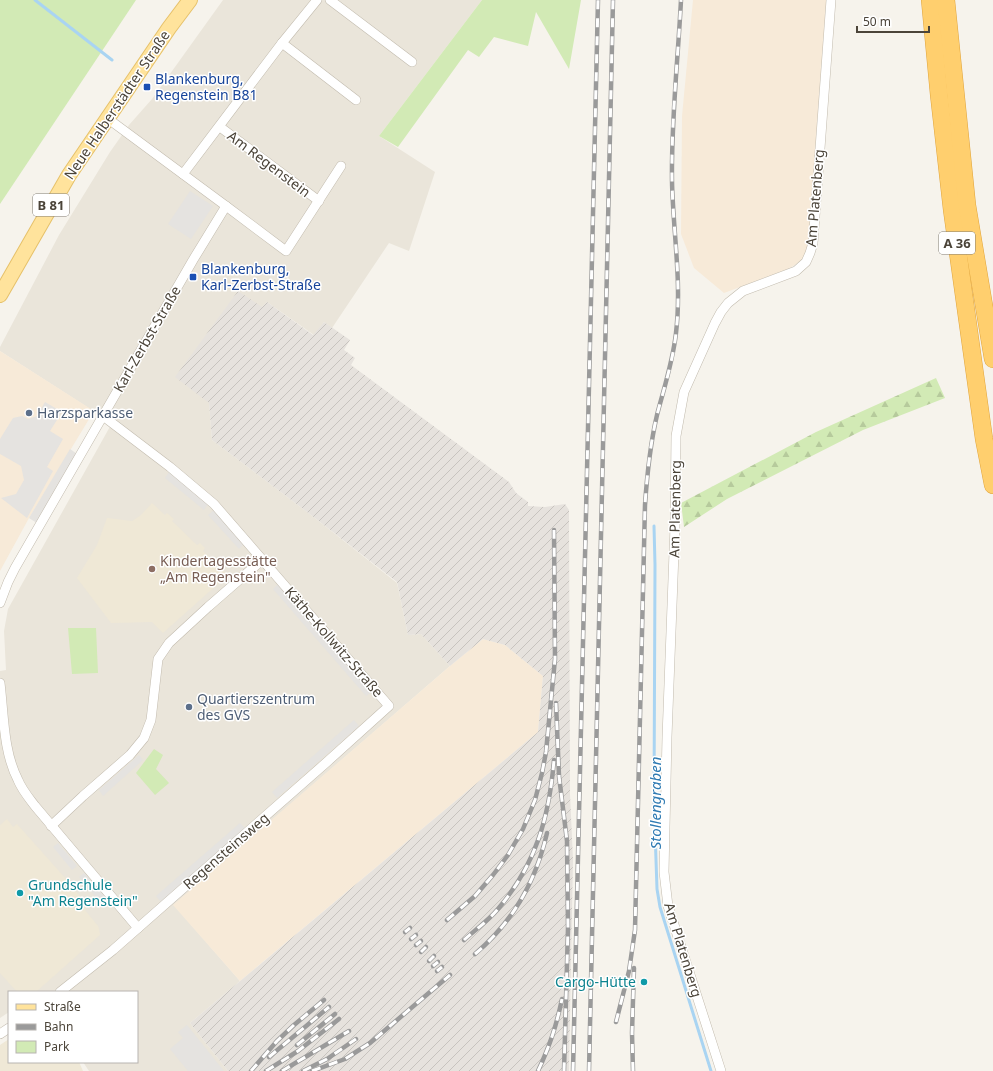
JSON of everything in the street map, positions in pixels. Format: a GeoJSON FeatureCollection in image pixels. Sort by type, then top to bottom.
{"type":"FeatureCollection","features":[{"type":"Feature","properties":{"kind":"highway","name":"A 36"},"geometry":{"type":"LineString","coordinates":[[930,0],[952,210],[984,439],[993,485]]}},
{"type":"Feature","properties":{"kind":"highway","name":"A 36"},"geometry":{"type":"LineString","coordinates":[[946,0],[967,205],[993,359]]}},
{"type":"Feature","properties":{"kind":"main road","name":"Neue Halberstädter Straße"},"geometry":{"type":"LineString","coordinates":[[0,295],[57,194],[107,118],[190,0]]}},
{"type":"Feature","properties":{"kind":"street","name":"Am Regenstein"},"geometry":{"type":"LineString","coordinates":[[183,174],[282,43],[317,0]]}},
{"type":"Feature","properties":{"kind":"street"},"geometry":{"type":"LineString","coordinates":[[330,0],[412,62]]}},
{"type":"Feature","properties":{"kind":"street","name":"Am Platenberg"},"geometry":{"type":"LineString","coordinates":[[721,1071],[668,906],[664,872],[667,737],[675,526],[676,436],[684,392],[715,323],[728,303],[743,291],[796,271],[806,262],[810,253],[813,243],[831,0]]}},
{"type":"Feature","properties":{"kind":"street"},"geometry":{"type":"LineString","coordinates":[[282,43],[356,100]]}},
{"type":"Feature","properties":{"kind":"street"},"geometry":{"type":"LineString","coordinates":[[107,118],[226,206]]}},
{"type":"Feature","properties":{"kind":"street","name":"Am Regenstein"},"geometry":{"type":"LineString","coordinates":[[220,127],[319,201]]}},
{"type":"Feature","properties":{"kind":"street","name":"Am Regenstein"},"geometry":{"type":"LineString","coordinates":[[226,206],[286,251],[341,166]]}},
{"type":"Feature","properties":{"kind":"street","name":"Karl-Zerbst-Straße"},"geometry":{"type":"LineString","coordinates":[[0,603],[8,582],[193,260],[226,206]]}},
{"type":"Feature","properties":{"kind":"street","name":"Käthe-Kollwitz-Straße"},"geometry":{"type":"LineString","coordinates":[[103,416],[208,498],[389,706]]}},
{"type":"Feature","properties":{"kind":"street"},"geometry":{"type":"LineString","coordinates":[[51,826],[126,759],[144,738],[151,720],[158,659],[169,644],[208,607],[262,560]]}},
{"type":"Feature","properties":{"kind":"street"},"geometry":{"type":"LineString","coordinates":[[0,683],[8,751],[14,773],[22,788],[51,826],[138,928]]}},
{"type":"Feature","properties":{"kind":"street","name":"Regensteinsweg"},"geometry":{"type":"LineString","coordinates":[[61,991],[138,928],[389,706]]}},
{"type":"Feature","properties":{"kind":"shaded area"},"geometry":{"type":"Polygon","coordinates":[[[223,0],[482,0],[379,136],[435,172],[409,251],[389,243],[332,328],[324,322],[314,335],[267,302],[262,307],[209,403],[212,440],[311,515],[397,583],[408,635],[421,634],[450,666],[174,905],[240,981],[190,1023],[228,1071],[89,1071],[84,1063],[138,1063],[138,991],[8,991],[8,1013],[0,1018],[0,671],[6,670],[4,631],[8,609],[112,423],[0,351],[0,347],[59,235],[110,152],[129,125],[152,99],[223,0]]]}},
{"type":"Feature","properties":{"kind":"shaded area"},"geometry":{"type":"Polygon","coordinates":[[[693,0],[826,0],[826,25],[810,242],[803,260],[788,269],[724,293],[694,268],[681,234],[682,116],[693,0]]]}},
{"type":"Feature","properties":{"kind":"shaded area"},"geometry":{"type":"Polygon","coordinates":[[[190,191],[213,206],[191,239],[168,224],[190,191]]]}},
{"type":"Feature","properties":{"kind":"shaded area"},"geometry":{"type":"Polygon","coordinates":[[[238,291],[262,307],[267,302],[313,335],[324,322],[350,340],[344,350],[355,358],[351,365],[509,482],[516,493],[528,502],[528,506],[545,507],[565,504],[569,510],[570,794],[573,860],[569,1071],[228,1071],[190,1023],[538,732],[543,676],[505,645],[483,639],[450,666],[421,634],[408,635],[397,582],[212,440],[209,403],[175,377],[238,291]]]}},
{"type":"Feature","properties":{"kind":"shaded area"},"geometry":{"type":"Polygon","coordinates":[[[0,351],[94,411],[29,518],[0,571],[0,351]]]}},
{"type":"Feature","properties":{"kind":"shaded area"},"geometry":{"type":"Polygon","coordinates":[[[45,402],[62,412],[50,431],[63,439],[47,467],[53,471],[27,518],[1,498],[16,494],[24,480],[21,466],[0,454],[0,439],[13,418],[22,416],[28,419],[37,416],[45,402]]]}},
{"type":"Feature","properties":{"kind":"shaded area"},"geometry":{"type":"Polygon","coordinates":[[[70,449],[80,456],[40,525],[29,518],[70,449]]]}},
{"type":"Feature","properties":{"kind":"shaded area"},"geometry":{"type":"Polygon","coordinates":[[[169,472],[208,504],[204,510],[165,478],[169,472]]]}},
{"type":"Feature","properties":{"kind":"shaded area","name":"Kindertagesstätte „Am Regenstein\""},"geometry":{"type":"Polygon","coordinates":[[[152,503],[165,515],[167,513],[174,519],[172,521],[197,545],[200,543],[205,548],[203,551],[228,575],[163,633],[152,622],[111,623],[77,578],[97,545],[107,518],[132,521],[141,515],[152,503]]]}},
{"type":"Feature","properties":{"kind":"shaded area"},"geometry":{"type":"Polygon","coordinates":[[[214,510],[244,544],[239,549],[208,515],[214,510]]]}},
{"type":"Feature","properties":{"kind":"shaded area"},"geometry":{"type":"Polygon","coordinates":[[[278,584],[372,692],[366,696],[273,589],[278,584]]]}},
{"type":"Feature","properties":{"kind":"shaded area"},"geometry":{"type":"Polygon","coordinates":[[[483,639],[505,645],[543,676],[538,732],[240,981],[173,905],[483,639]]]}},
{"type":"Feature","properties":{"kind":"shaded area"},"geometry":{"type":"Polygon","coordinates":[[[354,720],[359,726],[277,798],[272,792],[354,720]]]}},
{"type":"Feature","properties":{"kind":"shaded area"},"geometry":{"type":"Polygon","coordinates":[[[139,755],[143,760],[103,796],[99,790],[139,755]]]}},
{"type":"Feature","properties":{"kind":"shaded area"},"geometry":{"type":"Polygon","coordinates":[[[7,819],[13,827],[17,824],[88,906],[85,910],[99,929],[100,935],[37,991],[16,991],[0,973],[0,825],[7,819]]]}},
{"type":"Feature","properties":{"kind":"shaded area"},"geometry":{"type":"Polygon","coordinates":[[[240,823],[245,828],[161,902],[156,896],[240,823]]]}},
{"type":"Feature","properties":{"kind":"shaded area"},"geometry":{"type":"Polygon","coordinates":[[[58,843],[77,866],[72,870],[53,847],[58,843]]]}},
{"type":"Feature","properties":{"kind":"shaded area"},"geometry":{"type":"Polygon","coordinates":[[[84,873],[106,898],[101,903],[79,877],[84,873]]]}},
{"type":"Feature","properties":{"kind":"shaded area"},"geometry":{"type":"Polygon","coordinates":[[[187,1025],[224,1071],[188,1071],[170,1049],[183,1038],[178,1032],[187,1025]]]}},
{"type":"Feature","properties":{"kind":"shaded area"},"geometry":{"type":"Polygon","coordinates":[[[8,1040],[8,1063],[79,1063],[83,1071],[0,1071],[0,1045],[8,1040]]]}},
{"type":"Feature","properties":{"kind":"green space"},"geometry":{"type":"Polygon","coordinates":[[[0,0],[136,0],[0,204],[0,0]]]}},
{"type":"Feature","properties":{"kind":"green space"},"geometry":{"type":"Polygon","coordinates":[[[482,0],[581,0],[569,69],[536,12],[528,46],[494,37],[479,57],[468,50],[398,147],[379,136],[482,0]]]}},
{"type":"Feature","properties":{"kind":"green space"},"geometry":{"type":"Polygon","coordinates":[[[936,378],[945,398],[863,430],[727,499],[684,527],[681,503],[816,432],[936,378]]]}},
{"type":"Feature","properties":{"kind":"green space"},"geometry":{"type":"Polygon","coordinates":[[[68,628],[96,628],[98,673],[72,674],[68,628]]]}},
{"type":"Feature","properties":{"kind":"green space"},"geometry":{"type":"Polygon","coordinates":[[[154,749],[163,755],[156,769],[169,783],[155,795],[136,773],[154,749]]]}},
{"type":"Feature","properties":{"kind":"waterway","name":"Stollengraben"},"geometry":{"type":"LineString","coordinates":[[35,0],[112,60]]}},
{"type":"Feature","properties":{"kind":"waterway","name":"Stollengraben"},"geometry":{"type":"LineString","coordinates":[[654,526],[654,802],[657,889],[660,907],[711,1071]]}},
{"type":"Feature","properties":{"kind":"railway"},"geometry":{"type":"LineString","coordinates":[[573,1071],[598,0]]}},
{"type":"Feature","properties":{"kind":"railway"},"geometry":{"type":"LineString","coordinates":[[589,1071],[613,0]]}},
{"type":"Feature","properties":{"kind":"railway"},"geometry":{"type":"LineString","coordinates":[[616,1022],[629,971],[635,930],[645,505],[647,482],[652,438],[673,354],[678,314],[678,276],[672,158],[681,0]]}},
{"type":"Feature","properties":{"kind":"railway"},"geometry":{"type":"LineString","coordinates":[[447,920],[475,896],[508,855],[523,829],[535,800],[546,752],[555,659],[554,530]]}},
{"type":"Feature","properties":{"kind":"railway"},"geometry":{"type":"LineString","coordinates":[[556,703],[559,776],[567,841],[568,928],[564,1071]]}},
{"type":"Feature","properties":{"kind":"railway"},"geometry":{"type":"LineString","coordinates":[[464,940],[498,909],[522,875],[531,857],[544,821],[552,781],[554,760]]}},
{"type":"Feature","properties":{"kind":"railway"},"geometry":{"type":"LineString","coordinates":[[475,954],[489,942],[501,928],[521,900],[536,868],[547,833]]}},
{"type":"Feature","properties":{"kind":"railway"},"geometry":{"type":"LineString","coordinates":[[405,932],[410,928]]}},
{"type":"Feature","properties":{"kind":"railway"},"geometry":{"type":"LineString","coordinates":[[411,939],[416,935]]}},
{"type":"Feature","properties":{"kind":"railway"},"geometry":{"type":"LineString","coordinates":[[416,945],[421,941]]}},
{"type":"Feature","properties":{"kind":"railway"},"geometry":{"type":"LineString","coordinates":[[421,952],[426,947]]}},
{"type":"Feature","properties":{"kind":"railway"},"geometry":{"type":"LineString","coordinates":[[429,961],[434,956]]}},
{"type":"Feature","properties":{"kind":"railway"},"geometry":{"type":"LineString","coordinates":[[433,966],[438,962]]}},
{"type":"Feature","properties":{"kind":"railway"},"geometry":{"type":"LineString","coordinates":[[437,971],[442,967]]}},
{"type":"Feature","properties":{"kind":"railway"},"geometry":{"type":"LineString","coordinates":[[633,1071],[632,1033],[634,968]]}},
{"type":"Feature","properties":{"kind":"railway"},"geometry":{"type":"LineString","coordinates":[[312,1071],[345,1059],[370,1043],[450,975]]}},
{"type":"Feature","properties":{"kind":"railway"},"geometry":{"type":"LineString","coordinates":[[538,1071],[552,1036],[562,999]]}},
{"type":"Feature","properties":{"kind":"railway"},"geometry":{"type":"LineString","coordinates":[[251,1071],[277,1041],[324,1000]]}},
{"type":"Feature","properties":{"kind":"railway"},"geometry":{"type":"LineString","coordinates":[[269,1057],[329,1007]]}},
{"type":"Feature","properties":{"kind":"railway"},"geometry":{"type":"LineString","coordinates":[[297,1045],[335,1014]]}},
{"type":"Feature","properties":{"kind":"railway"},"geometry":{"type":"LineString","coordinates":[[266,1071],[298,1051],[339,1019]]}},
{"type":"Feature","properties":{"kind":"railway"},"geometry":{"type":"LineString","coordinates":[[282,1071],[349,1031]]}},
{"type":"Feature","properties":{"kind":"railway"},"geometry":{"type":"LineString","coordinates":[[303,1071],[327,1059],[356,1039]]}},
{"type":"Feature","properties":{"kind":"place","name":"Blankenburg, Regenstein B81"},"geometry":{"type":"Point","coordinates":[147,87]}},
{"type":"Feature","properties":{"kind":"place","name":"Blankenburg, Karl-Zerbst-Straße"},"geometry":{"type":"Point","coordinates":[193,277]}},
{"type":"Feature","properties":{"kind":"place","name":"Harzsparkasse"},"geometry":{"type":"Point","coordinates":[29,413]}},
{"type":"Feature","properties":{"kind":"place","name":"Kindertagesstätte „Am Regenstein\""},"geometry":{"type":"Point","coordinates":[152,569]}},
{"type":"Feature","properties":{"kind":"place","name":"Quartierszentrum des GVS"},"geometry":{"type":"Point","coordinates":[189,707]}},
{"type":"Feature","properties":{"kind":"place","name":"Grundschule \"Am Regenstein\""},"geometry":{"type":"Point","coordinates":[20,893]}},
{"type":"Feature","properties":{"kind":"place","name":"Cargo-Hütte"},"geometry":{"type":"Point","coordinates":[644,982]}}]}
